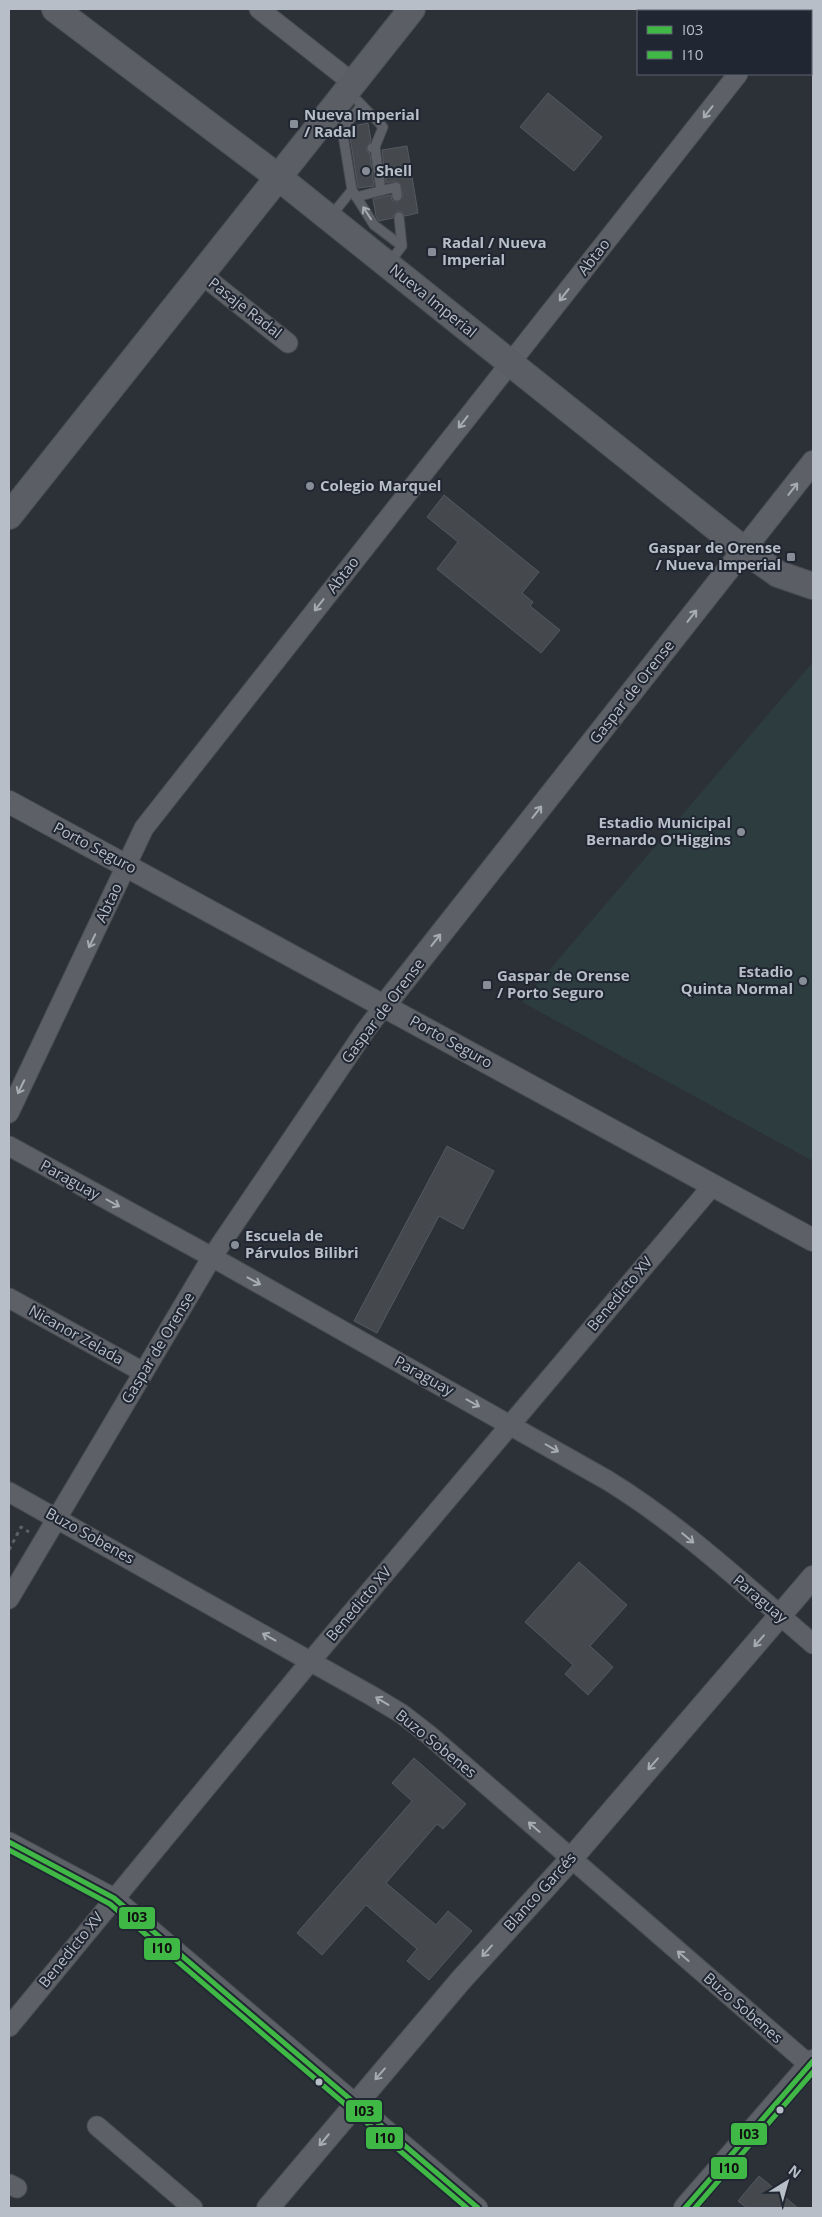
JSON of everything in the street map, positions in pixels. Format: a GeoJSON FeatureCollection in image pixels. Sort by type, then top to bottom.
{"type":"FeatureCollection","features":[{"type":"Feature","properties":{"kind":"main road","name":"Nueva Imperial"},"geometry":{"type":"LineString","coordinates":[[54,9],[329,218],[395,256],[510,363],[744,550],[778,574],[813,586]]}},
{"type":"Feature","properties":{"kind":"main road"},"geometry":{"type":"LineString","coordinates":[[9,516],[278,178],[354,93],[412,9]]}},
{"type":"Feature","properties":{"kind":"street"},"geometry":{"type":"LineString","coordinates":[[259,9],[354,93]]}},
{"type":"Feature","properties":{"kind":"street","name":"Abtao"},"geometry":{"type":"LineString","coordinates":[[9,1113],[127,865],[137,840],[157,810],[737,75]]}},
{"type":"Feature","properties":{"kind":"street","name":"Pasaje Radal"},"geometry":{"type":"LineString","coordinates":[[201,274],[288,343]]}},
{"type":"Feature","properties":{"kind":"street","name":"Gaspar de Orense"},"geometry":{"type":"LineString","coordinates":[[9,1599],[212,1257],[360,1039],[384,1006],[813,462]]}},
{"type":"Feature","properties":{"kind":"street","name":"Porto Seguro"},"geometry":{"type":"LineString","coordinates":[[9,802],[813,1240]]}},
{"type":"Feature","properties":{"kind":"street","name":"Paraguay"},"geometry":{"type":"LineString","coordinates":[[9,1146],[510,1424],[636,1498],[678,1530],[813,1644]]}},
{"type":"Feature","properties":{"kind":"street","name":"Benedicto XV"},"geometry":{"type":"LineString","coordinates":[[9,2027],[311,1661],[713,1185]]}},
{"type":"Feature","properties":{"kind":"street","name":"Nicanor Zelada"},"geometry":{"type":"LineString","coordinates":[[9,1298],[144,1372]]}},
{"type":"Feature","properties":{"kind":"street","name":"Buzo Sobenes"},"geometry":{"type":"LineString","coordinates":[[9,1492],[387,1704],[416,1724],[570,1859],[812,2064]]}},
{"type":"Feature","properties":{"kind":"street","name":"Blanco Garcés"},"geometry":{"type":"LineString","coordinates":[[268,2208],[461,1980],[570,1859],[813,1577]]}},
{"type":"Feature","properties":{"kind":"street"},"geometry":{"type":"LineString","coordinates":[[9,1842],[114,1898],[356,2102],[471,2206]]}},
{"type":"Feature","properties":{"kind":"street"},"geometry":{"type":"LineString","coordinates":[[685,2208],[812,2064]]}},
{"type":"Feature","properties":{"kind":"street"},"geometry":{"type":"LineString","coordinates":[[97,2126],[193,2208]]}},
{"type":"Feature","properties":{"kind":"lane"},"geometry":{"type":"LineString","coordinates":[[354,93],[383,127],[374,147],[381,191]]}},
{"type":"Feature","properties":{"kind":"lane"},"geometry":{"type":"LineString","coordinates":[[354,93],[342,128],[348,152],[354,194],[395,256]]}},
{"type":"Feature","properties":{"kind":"lane"},"geometry":{"type":"LineString","coordinates":[[329,218],[354,194],[396,187],[397,196]]}},
{"type":"Feature","properties":{"kind":"lane"},"geometry":{"type":"LineString","coordinates":[[395,256],[399,217]]}},
{"type":"Feature","properties":{"kind":"shaded area","name":"Estadio Municipal Bernardo O'Higgins"},"geometry":{"type":"Polygon","coordinates":[[[813,662],[813,1161],[522,1002],[813,662]]]}},
{"type":"Feature","properties":{"kind":"building"},"geometry":{"type":"Polygon","coordinates":[[[548,93],[602,137],[574,171],[520,127],[548,93]]]}},
{"type":"Feature","properties":{"kind":"building"},"geometry":{"type":"Polygon","coordinates":[[[368,123],[371,140],[366,150],[370,154],[374,186],[358,188],[349,131],[353,126],[368,123]]]}},
{"type":"Feature","properties":{"kind":"building"},"geometry":{"type":"Polygon","coordinates":[[[407,146],[418,213],[405,216],[402,212],[398,211],[394,214],[393,218],[379,221],[376,216],[373,199],[391,195],[392,200],[398,202],[403,196],[400,183],[395,181],[386,183],[382,150],[407,146]]]}},
{"type":"Feature","properties":{"kind":"building"},"geometry":{"type":"Polygon","coordinates":[[[444,495],[539,572],[522,593],[533,602],[530,606],[560,630],[541,653],[437,569],[458,542],[427,517],[444,495]]]}},
{"type":"Feature","properties":{"kind":"building"},"geometry":{"type":"Polygon","coordinates":[[[447,1146],[494,1171],[463,1229],[439,1216],[377,1333],[354,1321],[447,1146]]]}},
{"type":"Feature","properties":{"kind":"building"},"geometry":{"type":"Polygon","coordinates":[[[579,1562],[627,1605],[590,1646],[613,1667],[588,1695],[565,1674],[573,1665],[525,1622],[579,1562]]]}},
{"type":"Feature","properties":{"kind":"building"},"geometry":{"type":"Polygon","coordinates":[[[414,1758],[466,1804],[443,1829],[437,1824],[386,1883],[436,1925],[448,1911],[472,1931],[429,1980],[407,1961],[417,1949],[366,1905],[322,1955],[297,1933],[412,1801],[392,1783],[414,1758]]]}},
{"type":"Feature","properties":{"kind":"building"},"geometry":{"type":"Polygon","coordinates":[[[759,2176],[798,2208],[747,2208],[738,2201],[759,2176]]]}},
{"type":"Feature","properties":{"kind":"transit line","name":"I03"},"geometry":{"type":"LineString","coordinates":[[9,1842],[114,1898],[478,2208]]}},
{"type":"Feature","properties":{"kind":"transit line","name":"I10"},"geometry":{"type":"LineString","coordinates":[[9,1850],[110,1904],[467,2208]]}},
{"type":"Feature","properties":{"kind":"transit line","name":"I03"},"geometry":{"type":"LineString","coordinates":[[685,2208],[813,2061]]}},
{"type":"Feature","properties":{"kind":"transit line","name":"I10"},"geometry":{"type":"LineString","coordinates":[[695,2208],[813,2072]]}},
{"type":"Feature","properties":{"kind":"place","name":"Nueva Imperial / Radal"},"geometry":{"type":"Point","coordinates":[294,124]}},
{"type":"Feature","properties":{"kind":"place","name":"Shell"},"geometry":{"type":"Point","coordinates":[366,171]}},
{"type":"Feature","properties":{"kind":"place","name":"Radal / Nueva Imperial"},"geometry":{"type":"Point","coordinates":[432,252]}},
{"type":"Feature","properties":{"kind":"place","name":"Colegio Marquel"},"geometry":{"type":"Point","coordinates":[310,486]}},
{"type":"Feature","properties":{"kind":"place","name":"Gaspar de Orense / Nueva Imperial"},"geometry":{"type":"Point","coordinates":[791,557]}},
{"type":"Feature","properties":{"kind":"place","name":"Estadio Municipal Bernardo O'Higgins"},"geometry":{"type":"Point","coordinates":[741,832]}},
{"type":"Feature","properties":{"kind":"place","name":"Estadio Quinta Normal"},"geometry":{"type":"Point","coordinates":[803,981]}},
{"type":"Feature","properties":{"kind":"place","name":"Gaspar de Orense / Porto Seguro"},"geometry":{"type":"Point","coordinates":[487,985]}},
{"type":"Feature","properties":{"kind":"place","name":"Escuela de Párvulos Bilibri"},"geometry":{"type":"Point","coordinates":[235,1245]}}]}
